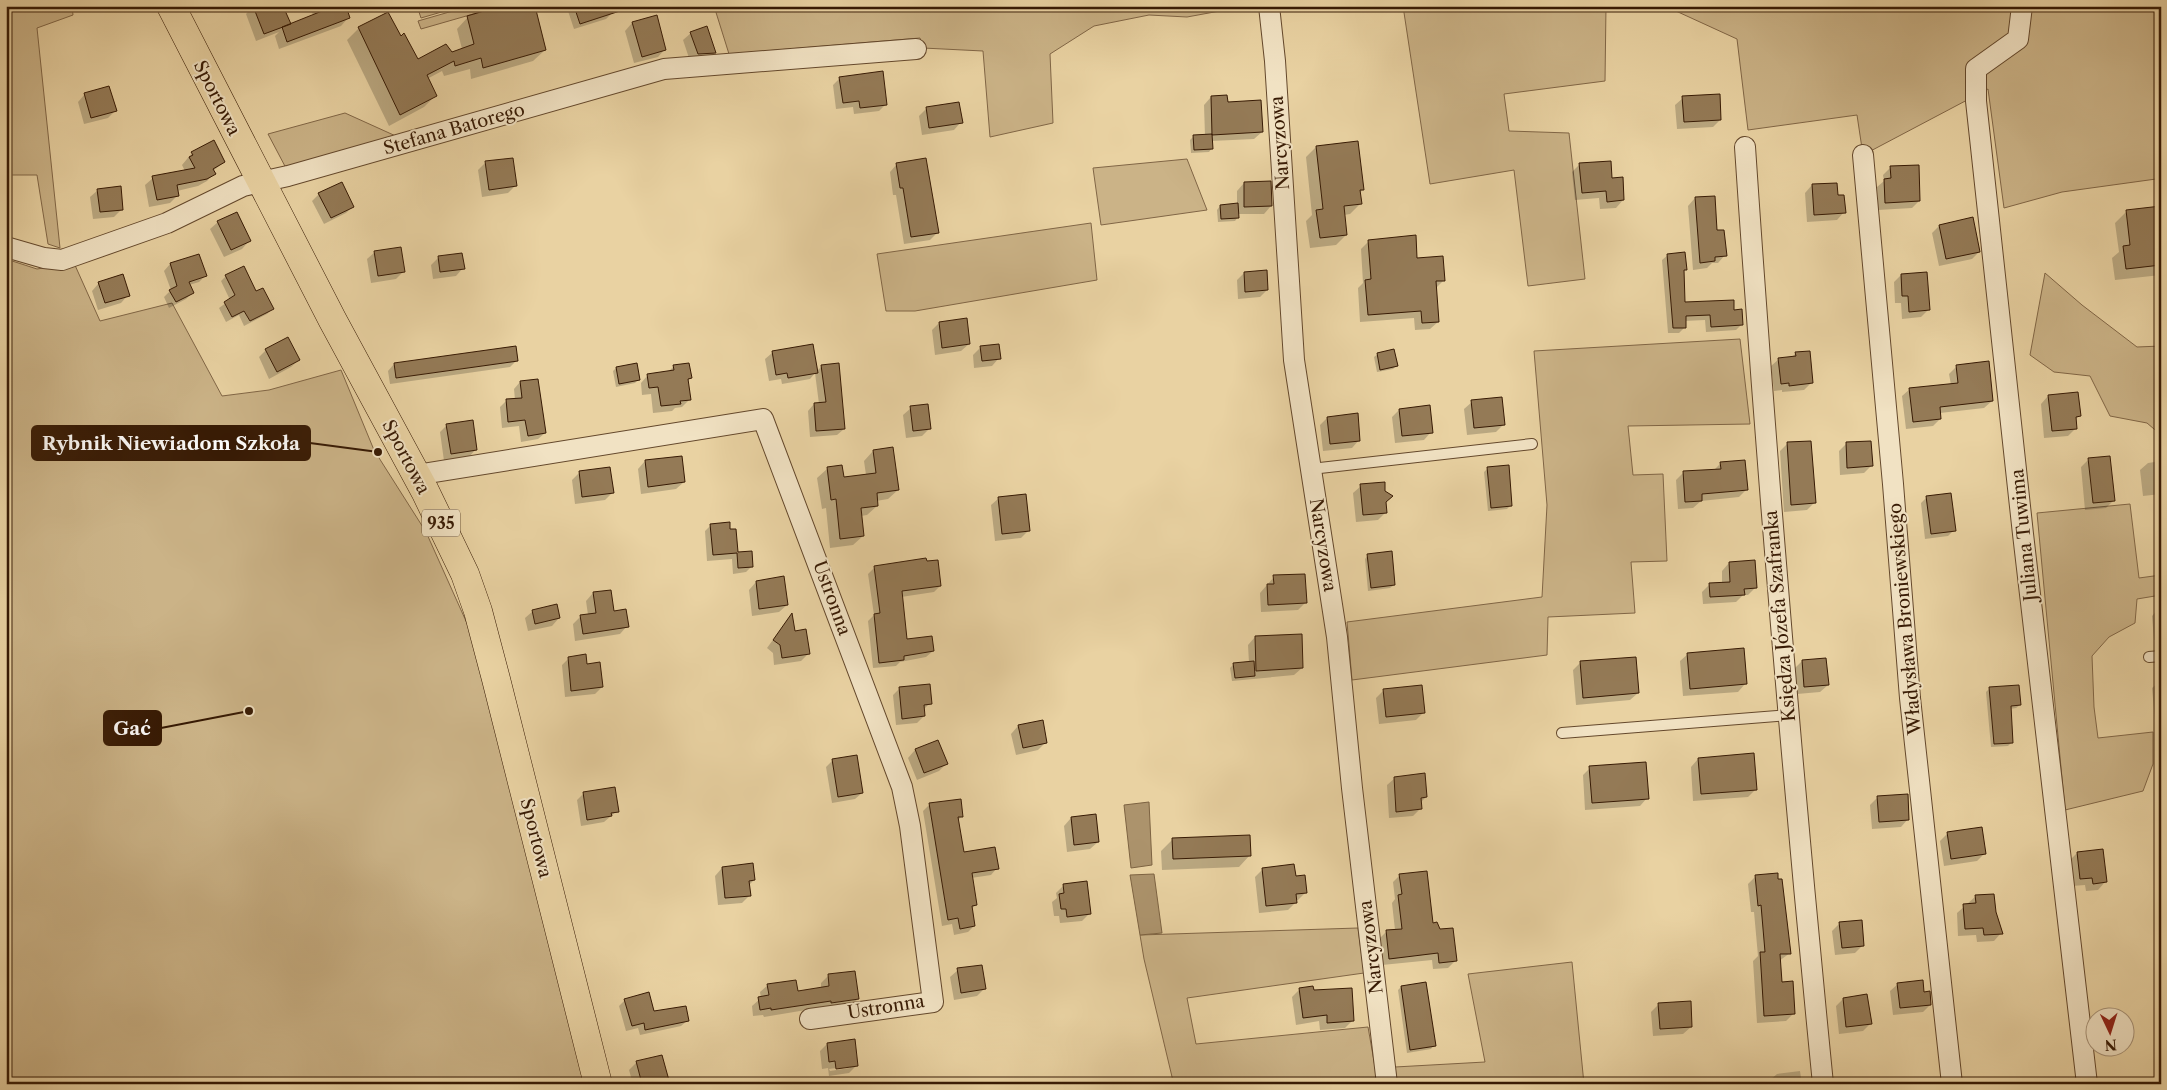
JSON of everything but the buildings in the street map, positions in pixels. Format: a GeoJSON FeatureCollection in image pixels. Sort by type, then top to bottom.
{"type":"FeatureCollection","features":[{"type":"Feature","properties":{"kind":"main road","name":"Sportowa"},"geometry":{"type":"LineString","coordinates":[[171,6],[455,552],[478,611],[598,1084]]}},
{"type":"Feature","properties":{"kind":"street","name":"Narcyzowa"},"geometry":{"type":"LineString","coordinates":[[1269,6],[1275,61],[1294,360],[1337,637],[1352,788],[1387,1084]]}},
{"type":"Feature","properties":{"kind":"street","name":"Juliana Tuwima"},"geometry":{"type":"LineString","coordinates":[[2022,6],[2018,39],[1976,69],[1976,101],[2023,534],[2087,1084]]}},
{"type":"Feature","properties":{"kind":"street","name":"Stefana Batorego"},"geometry":{"type":"LineString","coordinates":[[6,247],[44,258],[62,260],[167,223],[243,186],[664,69],[916,49]]}},
{"type":"Feature","properties":{"kind":"street","name":"Księdza Józefa Szafranka"},"geometry":{"type":"LineString","coordinates":[[1744,147],[1758,349],[1802,868],[1824,1084]]}},
{"type":"Feature","properties":{"kind":"street","name":"Władysława Broniewskiego"},"geometry":{"type":"LineString","coordinates":[[1863,154],[1894,484],[1910,698],[1952,1084]]}},
{"type":"Feature","properties":{"kind":"street","name":"Ustronna"},"geometry":{"type":"LineString","coordinates":[[416,475],[763,419],[902,787],[910,826],[933,1002],[810,1019]]}},
{"type":"Feature","properties":{"kind":"lane"},"geometry":{"type":"LineString","coordinates":[[1311,469],[1532,444]]}},
{"type":"Feature","properties":{"kind":"lane"},"geometry":{"type":"LineString","coordinates":[[2149,657],[2161,656]]}},
{"type":"Feature","properties":{"kind":"lane"},"geometry":{"type":"LineString","coordinates":[[1562,732],[1789,715]]}},
{"type":"Feature","properties":{"kind":"shaded area"},"geometry":{"type":"Polygon","coordinates":[[[6,6],[72,6],[73,15],[37,28],[60,248],[48,244],[37,175],[6,175],[6,6]]]}},
{"type":"Feature","properties":{"kind":"shaded area"},"geometry":{"type":"Polygon","coordinates":[[[417,6],[462,6],[421,18],[417,6]]]}},
{"type":"Feature","properties":{"kind":"shaded area"},"geometry":{"type":"Polygon","coordinates":[[[470,6],[501,6],[421,29],[418,21],[470,6]]]}},
{"type":"Feature","properties":{"kind":"shaded area"},"geometry":{"type":"Polygon","coordinates":[[[714,6],[1247,6],[1187,17],[1149,15],[1094,26],[1050,54],[1053,123],[990,137],[983,51],[923,48],[920,38],[729,54],[714,6]]]}},
{"type":"Feature","properties":{"kind":"shaded area"},"geometry":{"type":"Polygon","coordinates":[[[1403,6],[1606,6],[1605,81],[1504,94],[1509,131],[1569,133],[1585,279],[1528,286],[1514,170],[1430,184],[1403,6]]]}},
{"type":"Feature","properties":{"kind":"shaded area"},"geometry":{"type":"Polygon","coordinates":[[[1665,6],[2161,6],[2161,199],[2156,179],[2062,192],[2004,208],[1988,89],[1863,155],[1857,115],[1748,130],[1737,39],[1665,6]]]}},
{"type":"Feature","properties":{"kind":"shaded area"},"geometry":{"type":"Polygon","coordinates":[[[345,113],[398,137],[287,170],[268,134],[345,113]]]}},
{"type":"Feature","properties":{"kind":"shaded area"},"geometry":{"type":"Polygon","coordinates":[[[1187,159],[1207,210],[1101,225],[1093,168],[1187,159]]]}},
{"type":"Feature","properties":{"kind":"shaded area"},"geometry":{"type":"Polygon","coordinates":[[[1091,223],[1097,280],[915,311],[886,311],[877,254],[1091,223]]]}},
{"type":"Feature","properties":{"kind":"shaded area"},"geometry":{"type":"Polygon","coordinates":[[[6,259],[37,269],[74,263],[100,321],[172,303],[222,396],[269,390],[341,370],[374,450],[426,532],[470,630],[515,792],[584,1084],[6,1084],[6,259]]]}},
{"type":"Feature","properties":{"kind":"shaded area"},"geometry":{"type":"Polygon","coordinates":[[[2045,273],[2082,305],[2137,347],[2161,346],[2161,435],[2147,423],[2110,416],[2090,376],[2054,372],[2030,355],[2045,273]]]}},
{"type":"Feature","properties":{"kind":"shaded area"},"geometry":{"type":"Polygon","coordinates":[[[1740,339],[1750,424],[1628,426],[1633,475],[1663,474],[1667,561],[1631,562],[1635,613],[1548,617],[1547,655],[1352,680],[1347,622],[1542,597],[1547,505],[1534,351],[1740,339]]]}},
{"type":"Feature","properties":{"kind":"shaded area"},"geometry":{"type":"Polygon","coordinates":[[[2130,504],[2139,578],[2161,575],[2161,595],[2137,599],[2135,623],[2109,637],[2092,656],[2094,707],[2098,738],[2153,732],[2153,764],[2143,791],[2065,810],[2037,513],[2130,504]]]}},
{"type":"Feature","properties":{"kind":"shaded area"},"geometry":{"type":"Polygon","coordinates":[[[1149,802],[1152,865],[1131,868],[1124,805],[1149,802]]]}},
{"type":"Feature","properties":{"kind":"shaded area"},"geometry":{"type":"Polygon","coordinates":[[[1154,874],[1162,933],[1140,935],[1130,875],[1154,874]]]}},
{"type":"Feature","properties":{"kind":"shaded area"},"geometry":{"type":"Polygon","coordinates":[[[1358,928],[1364,973],[1187,998],[1196,1044],[1368,1027],[1378,1084],[1177,1084],[1173,1081],[1140,935],[1358,928]]]}},
{"type":"Feature","properties":{"kind":"shaded area"},"geometry":{"type":"Polygon","coordinates":[[[1572,962],[1584,1084],[1397,1084],[1395,1067],[1485,1062],[1468,974],[1572,962]]]}},
{"type":"Feature","properties":{"kind":"place","name":"Rybnik Niewiadom Szkoła"},"geometry":{"type":"Point","coordinates":[378,452]}},
{"type":"Feature","properties":{"kind":"place","name":"Gać"},"geometry":{"type":"Point","coordinates":[249,711]}}]}
